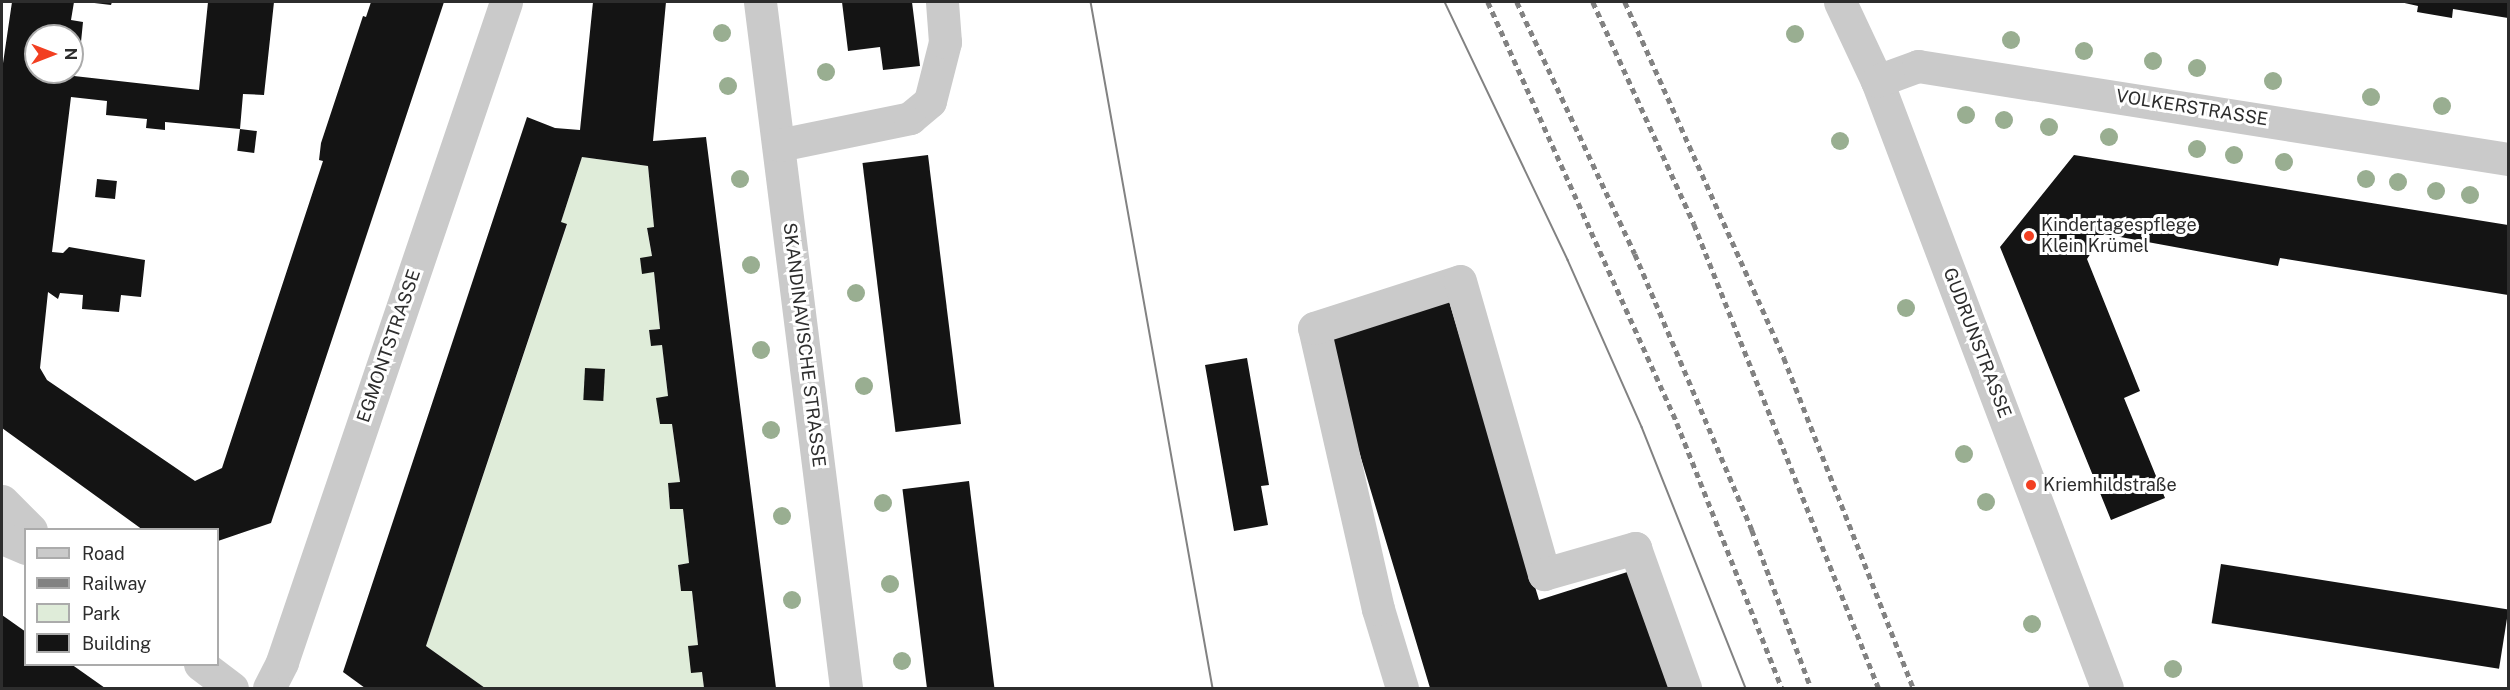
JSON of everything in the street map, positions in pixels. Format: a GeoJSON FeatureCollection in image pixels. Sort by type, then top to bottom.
{"type":"FeatureCollection","features":[{"type":"Feature","properties":{"kind":"street","name":"EGMONTSTRASSE"},"geometry":{"type":"LineString","coordinates":[[269,688],[282,662],[506,2]]}},
{"type":"Feature","properties":{"kind":"street","name":"SKANDINAVISCHE STRASSE"},"geometry":{"type":"LineString","coordinates":[[760,2],[846,688]]}},
{"type":"Feature","properties":{"kind":"street"},"geometry":{"type":"LineString","coordinates":[[779,145],[910,118],[930,102],[945,42],[942,2]]}},
{"type":"Feature","properties":{"kind":"street","name":"GUDRUNSTRASSE"},"geometry":{"type":"LineString","coordinates":[[1840,2],[1877,81],[2107,688]]}},
{"type":"Feature","properties":{"kind":"street","name":"VOLKERSTRASSE"},"geometry":{"type":"LineString","coordinates":[[1877,81],[1918,66],[2508,159]]}},
{"type":"Feature","properties":{"kind":"street"},"geometry":{"type":"LineString","coordinates":[[1402,688],[1378,609],[1314,328],[1460,281],[1544,574],[1635,548],[1684,688]]}},
{"type":"Feature","properties":{"kind":"street"},"geometry":{"type":"LineString","coordinates":[[2,501],[29,528]]}},
{"type":"Feature","properties":{"kind":"street"},"geometry":{"type":"LineString","coordinates":[[2,538],[24,547]]}},
{"type":"Feature","properties":{"kind":"street"},"geometry":{"type":"LineString","coordinates":[[203,666],[232,688]]}},
{"type":"Feature","properties":{"kind":"green space"},"geometry":{"type":"Polygon","coordinates":[[[582,157],[648,166],[654,227],[647,229],[652,256],[642,273],[654,272],[660,329],[649,330],[651,346],[662,345],[668,396],[660,424],[672,424],[680,482],[668,483],[670,509],[683,509],[689,563],[678,565],[681,591],[692,591],[698,645],[688,646],[702,672],[704,688],[485,688],[426,646],[567,225],[561,222],[582,157]]]}},
{"type":"Feature","properties":{"kind":"building"},"geometry":{"type":"Polygon","coordinates":[[[12,2],[74,2],[71,20],[83,22],[83,24],[24,24],[24,84],[84,84],[84,77],[199,90],[208,2],[274,2],[264,95],[243,94],[240,129],[165,122],[165,130],[146,128],[147,119],[106,115],[107,101],[71,97],[52,252],[63,253],[69,247],[145,260],[141,297],[121,295],[119,312],[82,309],[83,295],[60,293],[58,299],[48,292],[40,368],[47,380],[195,481],[222,468],[323,161],[319,160],[321,143],[363,16],[366,17],[371,2],[444,2],[271,523],[219,541],[219,528],[140,528],[2,428],[2,70],[12,2]]]}},
{"type":"Feature","properties":{"kind":"building"},"geometry":{"type":"Polygon","coordinates":[[[86,2],[112,2],[111,5],[86,2]]]}},
{"type":"Feature","properties":{"kind":"building"},"geometry":{"type":"Polygon","coordinates":[[[593,2],[666,2],[653,141],[706,137],[776,688],[704,688],[702,672],[691,673],[688,646],[698,645],[692,591],[681,591],[678,565],[689,563],[683,509],[670,509],[668,483],[680,482],[672,424],[660,424],[656,398],[668,396],[662,345],[651,346],[649,330],[660,329],[654,272],[642,274],[640,258],[652,256],[647,228],[654,227],[648,166],[582,157],[561,222],[567,224],[426,646],[485,688],[365,688],[343,672],[527,117],[555,128],[580,130],[593,2]]]}},
{"type":"Feature","properties":{"kind":"building"},"geometry":{"type":"Polygon","coordinates":[[[842,2],[912,2],[920,66],[883,70],[880,47],[848,51],[842,2]]]}},
{"type":"Feature","properties":{"kind":"building"},"geometry":{"type":"Polygon","coordinates":[[[2400,2],[2508,2],[2508,18],[2453,9],[2452,18],[2417,12],[2418,6],[2400,2]]]}},
{"type":"Feature","properties":{"kind":"building"},"geometry":{"type":"Polygon","coordinates":[[[240,129],[257,131],[254,153],[237,151],[240,129]]]}},
{"type":"Feature","properties":{"kind":"building"},"geometry":{"type":"Polygon","coordinates":[[[928,155],[961,424],[896,432],[862,163],[928,155]]]}},
{"type":"Feature","properties":{"kind":"building"},"geometry":{"type":"Polygon","coordinates":[[[2074,155],[2508,225],[2508,295],[2280,258],[2278,266],[2104,234],[2087,259],[2140,391],[2124,398],[2165,498],[2111,520],[2000,247],[2074,155]]]}},
{"type":"Feature","properties":{"kind":"building"},"geometry":{"type":"Polygon","coordinates":[[[97,179],[117,181],[115,199],[95,197],[97,179]]]}},
{"type":"Feature","properties":{"kind":"building"},"geometry":{"type":"Polygon","coordinates":[[[1449,301],[1539,600],[1640,568],[1676,688],[1430,688],[1325,338],[1449,301]]]}},
{"type":"Feature","properties":{"kind":"building"},"geometry":{"type":"Polygon","coordinates":[[[1247,358],[1269,485],[1261,486],[1268,525],[1234,531],[1205,365],[1247,358]]]}},
{"type":"Feature","properties":{"kind":"building"},"geometry":{"type":"Polygon","coordinates":[[[585,368],[605,369],[603,401],[583,400],[585,368]]]}},
{"type":"Feature","properties":{"kind":"building"},"geometry":{"type":"Polygon","coordinates":[[[969,481],[994,688],[927,688],[902,489],[969,481]]]}},
{"type":"Feature","properties":{"kind":"building"},"geometry":{"type":"Polygon","coordinates":[[[2221,564],[2508,609],[2499,669],[2212,623],[2221,564]]]}},
{"type":"Feature","properties":{"kind":"building"},"geometry":{"type":"Polygon","coordinates":[[[2,615],[24,631],[24,666],[74,666],[105,688],[2,688],[2,615]]]}},
{"type":"Feature","properties":{"kind":"tram line"},"geometry":{"type":"LineString","coordinates":[[1091,2],[1213,688]]}},
{"type":"Feature","properties":{"kind":"tram line"},"geometry":{"type":"LineString","coordinates":[[1445,2],[1568,260],[1642,427],[1746,688]]}},
{"type":"Feature","properties":{"kind":"railway"},"geometry":{"type":"LineString","coordinates":[[1488,2],[1677,423],[1782,688]]}},
{"type":"Feature","properties":{"kind":"railway"},"geometry":{"type":"LineString","coordinates":[[1517,2],[1635,254],[1752,530],[1811,688]]}},
{"type":"Feature","properties":{"kind":"railway"},"geometry":{"type":"LineString","coordinates":[[1593,2],[1694,224],[1879,688]]}},
{"type":"Feature","properties":{"kind":"railway"},"geometry":{"type":"LineString","coordinates":[[1625,2],[1784,358],[1913,688]]}},
{"type":"Feature","properties":{"kind":"place","name":"Kindertagespflege Klein Krümel"},"geometry":{"type":"Point","coordinates":[2029,236]}},
{"type":"Feature","properties":{"kind":"place","name":"Kriemhildstraße"},"geometry":{"type":"Point","coordinates":[2031,485]}}]}
